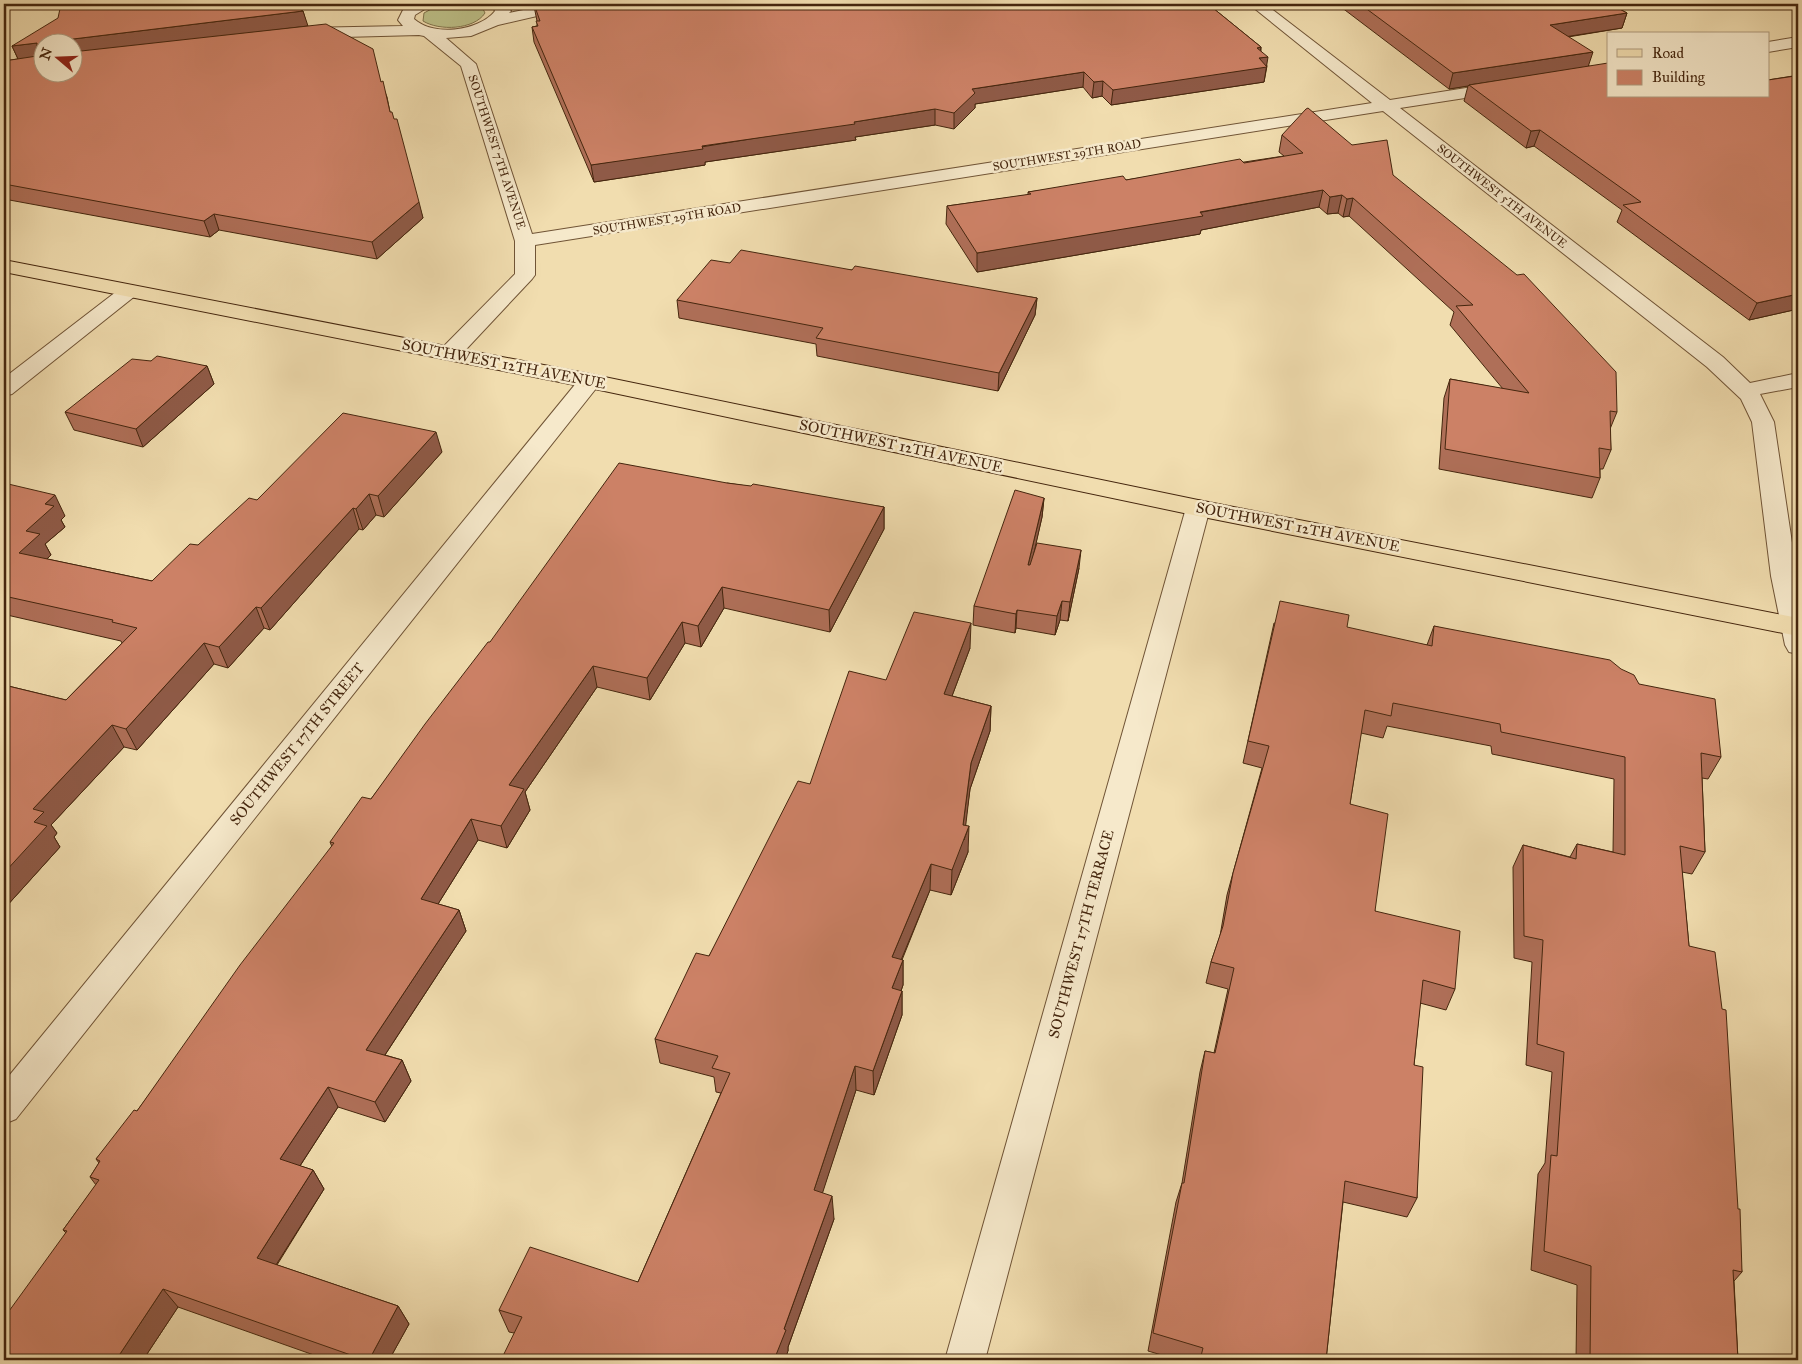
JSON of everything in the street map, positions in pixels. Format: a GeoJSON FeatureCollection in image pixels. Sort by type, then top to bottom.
{"type":"FeatureCollection","features":[{"type":"Feature","properties":{"kind":"main road","name":"SOUTHWEST 12TH AVENUE"},"geometry":{"type":"LineString","coordinates":[[4,266],[128,292],[590,381],[1797,632]]}},
{"type":"Feature","properties":{"kind":"street"},"geometry":{"type":"LineString","coordinates":[[474,55],[492,23],[503,11],[498,4]]}},
{"type":"Feature","properties":{"kind":"street"},"geometry":{"type":"LineString","coordinates":[[287,35],[316,32],[424,31],[460,33],[492,23],[571,4]]}},
{"type":"Feature","properties":{"kind":"street","name":"SOUTHWEST 5TH AVENUE"},"geometry":{"type":"LineString","coordinates":[[1256,4],[1708,356],[1746,390],[1758,406],[1763,422],[1784,576],[1797,632]]}},
{"type":"Feature","properties":{"kind":"street"},"geometry":{"type":"LineString","coordinates":[[420,5],[408,13],[406,20],[410,26],[424,31]]}},
{"type":"Feature","properties":{"kind":"street"},"geometry":{"type":"LineString","coordinates":[[396,12],[420,5]]}},
{"type":"Feature","properties":{"kind":"street"},"geometry":{"type":"LineString","coordinates":[[316,32],[378,17]]}},
{"type":"Feature","properties":{"kind":"street","name":"SOUTHWEST 7TH AVENUE"},"geometry":{"type":"LineString","coordinates":[[424,31],[446,45],[455,57],[474,55],[525,241],[526,275],[450,353]]}},
{"type":"Feature","properties":{"kind":"street"},"geometry":{"type":"LineString","coordinates":[[1770,47],[1798,42]]}},
{"type":"Feature","properties":{"kind":"street","name":"SOUTHWEST 29TH ROAD"},"geometry":{"type":"LineString","coordinates":[[525,241],[1520,84]]}},
{"type":"Feature","properties":{"kind":"street"},"geometry":{"type":"LineString","coordinates":[[4,389],[128,292]]}},
{"type":"Feature","properties":{"kind":"street"},"geometry":{"type":"LineString","coordinates":[[1746,390],[1798,380]]}},
{"type":"Feature","properties":{"kind":"street","name":"SOUTHWEST 17TH STREET"},"geometry":{"type":"LineString","coordinates":[[4,1108],[590,381]]}},
{"type":"Feature","properties":{"kind":"street","name":"SOUTHWEST 17TH TERRACE"},"geometry":{"type":"LineString","coordinates":[[965,1360],[1198,508]]}},
{"type":"Feature","properties":{"kind":"green space"},"geometry":{"type":"Polygon","coordinates":[[[449,4],[472,4],[483,9],[485,13],[480,19],[465,26],[438,26],[423,21],[424,13],[435,7],[449,4]]]}},
{"type":"Feature","properties":{"kind":"building"},"geometry":{"type":"Polygon","coordinates":[[[61,4],[290,4],[303,11],[82,38],[82,32],[35,32],[58,18],[61,4]]]}},
{"type":"Feature","properties":{"kind":"building"},"geometry":{"type":"Polygon","coordinates":[[[534,4],[1208,4],[1261,47],[1257,48],[1268,57],[1259,58],[1267,67],[1113,90],[1103,81],[1094,82],[1084,72],[972,89],[975,93],[954,113],[935,109],[854,122],[855,124],[702,146],[703,149],[591,165],[532,27],[538,26],[536,21],[540,21],[534,4]]]}},
{"type":"Feature","properties":{"kind":"building"},"geometry":{"type":"Polygon","coordinates":[[[1360,4],[1610,4],[1627,13],[1550,25],[1593,52],[1453,73],[1360,4]]]}},
{"type":"Feature","properties":{"kind":"building"},"geometry":{"type":"Polygon","coordinates":[[[326,24],[373,49],[390,112],[392,112],[394,119],[397,119],[419,202],[372,242],[214,214],[204,221],[4,184],[4,61],[32,57],[32,82],[82,82],[82,51],[326,24]]]}},
{"type":"Feature","properties":{"kind":"building"},"geometry":{"type":"Polygon","coordinates":[[[32,34],[32,44],[12,46],[32,34]]]}},
{"type":"Feature","properties":{"kind":"building"},"geometry":{"type":"Polygon","coordinates":[[[1607,63],[1607,98],[1770,98],[1770,80],[1798,74],[1798,294],[1757,303],[1623,205],[1641,202],[1540,130],[1531,131],[1469,85],[1607,63]]]}},
{"type":"Feature","properties":{"kind":"building"},"geometry":{"type":"Polygon","coordinates":[[[1308,108],[1352,145],[1387,140],[1393,175],[1517,275],[1524,274],[1616,372],[1617,412],[1610,411],[1611,450],[1599,448],[1600,478],[1445,449],[1450,379],[1529,393],[1456,306],[1473,305],[1353,198],[1347,199],[1342,195],[1330,197],[1323,190],[1200,212],[1203,216],[977,253],[947,206],[1031,194],[1028,192],[1123,176],[1126,180],[1240,159],[1244,163],[1303,153],[1282,135],[1308,108]]]}},
{"type":"Feature","properties":{"kind":"building"},"geometry":{"type":"Polygon","coordinates":[[[741,250],[852,270],[855,266],[1037,298],[999,373],[816,338],[823,328],[677,300],[711,260],[730,263],[741,250]]]}},
{"type":"Feature","properties":{"kind":"building"},"geometry":{"type":"Polygon","coordinates":[[[157,356],[207,366],[136,429],[65,412],[132,359],[151,361],[157,356]]]}},
{"type":"Feature","properties":{"kind":"building"},"geometry":{"type":"Polygon","coordinates":[[[343,413],[436,432],[378,496],[369,494],[356,509],[353,508],[261,608],[256,607],[219,647],[204,643],[126,729],[112,725],[33,809],[44,812],[34,822],[47,826],[4,873],[4,685],[66,700],[137,628],[112,622],[113,620],[4,596],[4,483],[55,495],[45,504],[54,506],[26,531],[40,534],[19,553],[152,581],[190,544],[198,545],[249,498],[257,500],[343,413]]]}},
{"type":"Feature","properties":{"kind":"building"},"geometry":{"type":"Polygon","coordinates":[[[619,463],[727,483],[751,486],[753,484],[884,507],[829,610],[722,587],[698,626],[682,622],[647,678],[593,666],[509,785],[524,789],[501,826],[471,819],[421,899],[459,910],[366,1050],[402,1060],[375,1102],[328,1087],[280,1159],[313,1170],[257,1258],[398,1306],[369,1360],[163,1289],[116,1360],[4,1360],[4,1318],[67,1231],[63,1230],[99,1180],[90,1177],[100,1161],[96,1159],[134,1110],[137,1111],[240,965],[334,843],[330,842],[362,797],[371,799],[425,724],[488,642],[490,642],[619,463]]]}},
{"type":"Feature","properties":{"kind":"building"},"geometry":{"type":"Polygon","coordinates":[[[1015,490],[1044,498],[1028,565],[1030,565],[1037,543],[1081,550],[1070,602],[1062,601],[1057,616],[1017,610],[1016,614],[974,606],[1015,490]]]}},
{"type":"Feature","properties":{"kind":"building"},"geometry":{"type":"Polygon","coordinates":[[[1280,601],[1349,615],[1347,627],[1432,646],[1434,626],[1610,660],[1621,669],[1634,675],[1639,684],[1715,699],[1721,757],[1701,753],[1705,852],[1680,846],[1689,946],[1715,952],[1722,1009],[1726,1010],[1738,1209],[1740,1209],[1742,1272],[1733,1270],[1738,1360],[1590,1360],[1591,1266],[1544,1251],[1551,1155],[1557,1156],[1564,1052],[1537,1044],[1543,940],[1524,936],[1523,845],[1576,859],[1577,844],[1625,855],[1625,757],[1501,732],[1500,724],[1393,703],[1391,716],[1365,710],[1350,804],[1388,814],[1375,911],[1460,931],[1455,989],[1423,980],[1414,1065],[1423,1067],[1417,1198],[1345,1181],[1326,1360],[1200,1360],[1203,1348],[1153,1333],[1182,1183],[1184,1183],[1205,1051],[1215,1053],[1234,968],[1211,962],[1223,926],[1233,873],[1269,746],[1248,741],[1280,601]]]}},
{"type":"Feature","properties":{"kind":"building"},"geometry":{"type":"Polygon","coordinates":[[[914,612],[971,623],[944,694],[991,706],[971,763],[963,825],[969,826],[952,870],[931,864],[892,957],[903,960],[892,988],[902,991],[873,1071],[855,1066],[814,1190],[832,1196],[774,1360],[501,1360],[522,1317],[499,1310],[530,1247],[638,1282],[730,1073],[712,1068],[718,1056],[655,1039],[696,953],[709,956],[798,781],[810,784],[849,671],[886,680],[914,612]]]}}]}
